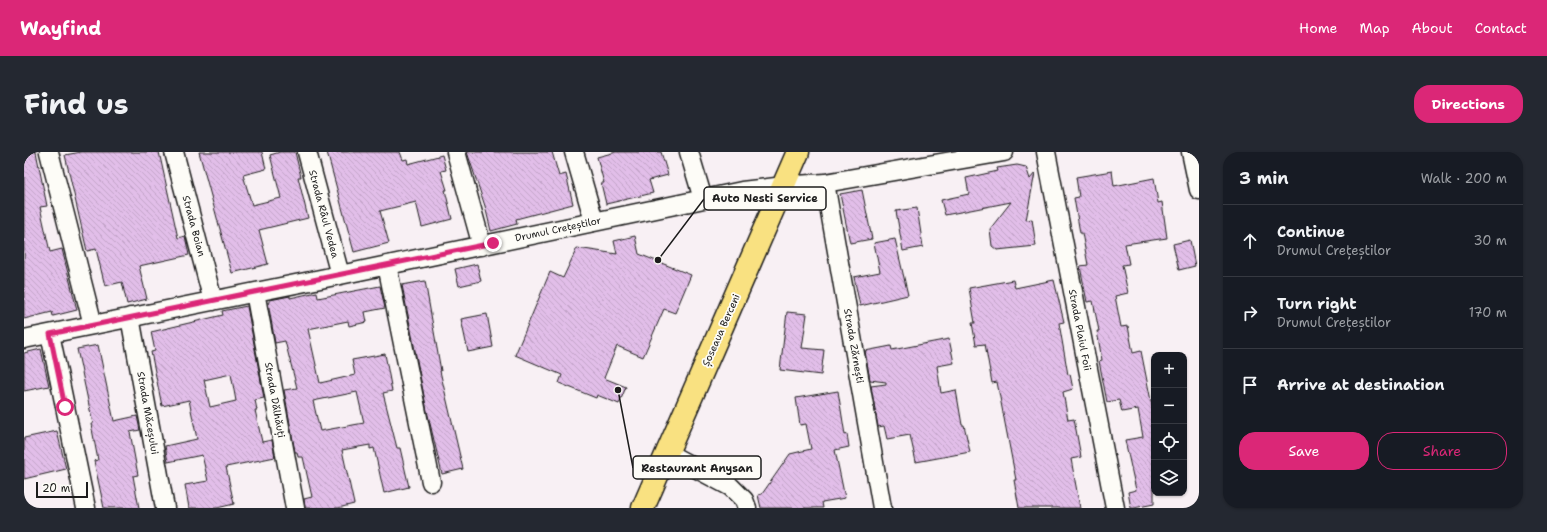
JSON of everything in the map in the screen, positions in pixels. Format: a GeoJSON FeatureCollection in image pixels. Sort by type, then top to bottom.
{"type":"FeatureCollection","features":[{"type":"Feature","properties":{"kind":"main road","name":"Șoseaua Berceni"},"geometry":{"type":"LineString","coordinates":[[643,508],[798,152]]}},
{"type":"Feature","properties":{"kind":"street"},"geometry":{"type":"LineString","coordinates":[[49,152],[93,325]]}},
{"type":"Feature","properties":{"kind":"street","name":"Strada Boian"},"geometry":{"type":"LineString","coordinates":[[174,152],[213,301]]}},
{"type":"Feature","properties":{"kind":"street","name":"Strada Râul Vedea"},"geometry":{"type":"LineString","coordinates":[[307,152],[340,275]]}},
{"type":"Feature","properties":{"kind":"street"},"geometry":{"type":"LineString","coordinates":[[456,152],[482,246]]}},
{"type":"Feature","properties":{"kind":"street"},"geometry":{"type":"LineString","coordinates":[[574,152],[594,221]]}},
{"type":"Feature","properties":{"kind":"street"},"geometry":{"type":"LineString","coordinates":[[689,152],[703,199]]}},
{"type":"Feature","properties":{"kind":"street","name":"Drumul Crețeștilor"},"geometry":{"type":"LineString","coordinates":[[24,339],[482,246],[594,221],[742,191],[825,183],[1004,152]]}},
{"type":"Feature","properties":{"kind":"street","name":"Strada Plaiul Foii"},"geometry":{"type":"LineString","coordinates":[[1046,152],[1115,508]]}},
{"type":"Feature","properties":{"kind":"street"},"geometry":{"type":"LineString","coordinates":[[1191,152],[1199,190]]}},
{"type":"Feature","properties":{"kind":"street","name":"Strada Zărnești"},"geometry":{"type":"LineString","coordinates":[[825,183],[882,508]]}},
{"type":"Feature","properties":{"kind":"street"},"geometry":{"type":"LineString","coordinates":[[387,265],[431,482]]}},
{"type":"Feature","properties":{"kind":"street","name":"Strada Dălhăuți"},"geometry":{"type":"LineString","coordinates":[[255,292],[294,508]]}},
{"type":"Feature","properties":{"kind":"street","name":"Strada Măceșului"},"geometry":{"type":"LineString","coordinates":[[130,317],[165,508]]}},
{"type":"Feature","properties":{"kind":"street"},"geometry":{"type":"LineString","coordinates":[[50,334],[86,508]]}},
{"type":"Feature","properties":{"kind":"street"},"geometry":{"type":"LineString","coordinates":[[667,453],[731,487],[744,500],[747,508]]}},
{"type":"Feature","properties":{"kind":"building"},"geometry":{"type":"Polygon","coordinates":[[[24,152],[36,152],[47,206],[40,207],[50,252],[62,249],[77,310],[53,316],[52,312],[24,319],[24,152]]]}},
{"type":"Feature","properties":{"kind":"building"},"geometry":{"type":"Polygon","coordinates":[[[81,152],[159,152],[178,238],[185,236],[189,255],[139,266],[147,299],[127,304],[122,282],[105,286],[96,249],[87,251],[65,155],[81,152]]]}},
{"type":"Feature","properties":{"kind":"building"},"geometry":{"type":"Polygon","coordinates":[[[199,152],[262,152],[266,169],[243,175],[252,205],[281,198],[270,155],[280,152],[295,152],[301,177],[298,177],[308,218],[259,230],[268,264],[232,273],[199,152]]]}},
{"type":"Feature","properties":{"kind":"building"},"geometry":{"type":"Polygon","coordinates":[[[327,152],[400,152],[403,160],[407,159],[408,164],[442,155],[446,170],[441,171],[447,190],[445,190],[452,219],[422,227],[416,202],[380,211],[389,243],[354,252],[327,152]]]}},
{"type":"Feature","properties":{"kind":"building"},"geometry":{"type":"Polygon","coordinates":[[[467,152],[552,152],[559,176],[566,174],[573,204],[516,219],[517,224],[491,231],[485,206],[467,152]]]}},
{"type":"Feature","properties":{"kind":"building"},"geometry":{"type":"Polygon","coordinates":[[[616,152],[661,152],[668,175],[649,180],[653,193],[606,204],[601,183],[604,183],[597,157],[616,152]]]}},
{"type":"Feature","properties":{"kind":"building"},"geometry":{"type":"Polygon","coordinates":[[[1017,165],[1026,167],[1030,179],[1035,173],[1026,220],[1032,219],[1036,246],[997,250],[992,246],[990,229],[1011,202],[945,215],[941,200],[969,194],[966,178],[998,171],[997,168],[1017,165]]]}},
{"type":"Feature","properties":{"kind":"building"},"geometry":{"type":"Polygon","coordinates":[[[1112,171],[1114,186],[1154,178],[1158,203],[1162,202],[1167,238],[1125,244],[1129,264],[1122,265],[1128,293],[1115,296],[1121,327],[1128,326],[1133,353],[1141,351],[1151,401],[1151,496],[1154,496],[1154,504],[1131,508],[1128,492],[1136,490],[1125,440],[1143,437],[1138,409],[1122,412],[1119,400],[1107,402],[1099,361],[1102,360],[1097,331],[1099,331],[1093,301],[1087,302],[1080,266],[1088,265],[1082,233],[1080,233],[1074,198],[1079,197],[1076,177],[1112,171]]]}},
{"type":"Feature","properties":{"kind":"building"},"geometry":{"type":"Polygon","coordinates":[[[862,190],[872,239],[850,243],[840,194],[862,190]]]}},
{"type":"Feature","properties":{"kind":"building"},"geometry":{"type":"Polygon","coordinates":[[[917,208],[923,247],[903,251],[896,211],[917,208]]]}},
{"type":"Feature","properties":{"kind":"building"},"geometry":{"type":"Polygon","coordinates":[[[635,236],[639,254],[691,275],[675,313],[664,309],[643,357],[617,346],[604,378],[626,387],[619,404],[597,395],[596,398],[559,383],[562,375],[515,355],[550,272],[563,278],[577,248],[617,254],[614,241],[635,236]]]}},
{"type":"Feature","properties":{"kind":"building"},"geometry":{"type":"Polygon","coordinates":[[[895,239],[908,295],[860,306],[854,277],[880,272],[874,243],[895,239]]]}},
{"type":"Feature","properties":{"kind":"building"},"geometry":{"type":"Polygon","coordinates":[[[1190,240],[1195,266],[1179,270],[1173,244],[1190,240]]]}},
{"type":"Feature","properties":{"kind":"building"},"geometry":{"type":"Polygon","coordinates":[[[477,264],[481,281],[459,286],[455,269],[477,264]]]}},
{"type":"Feature","properties":{"kind":"building"},"geometry":{"type":"Polygon","coordinates":[[[1013,280],[1015,288],[1054,280],[1064,322],[1059,323],[1068,375],[1070,374],[1073,389],[1063,392],[1068,420],[1074,419],[1081,457],[1071,459],[1080,508],[1019,508],[1014,480],[1016,480],[997,382],[992,383],[985,344],[976,345],[972,323],[975,323],[969,288],[1013,280]]]}},
{"type":"Feature","properties":{"kind":"building"},"geometry":{"type":"Polygon","coordinates":[[[425,281],[440,371],[463,469],[442,474],[427,411],[402,285],[425,281]]]}},
{"type":"Feature","properties":{"kind":"building"},"geometry":{"type":"Polygon","coordinates":[[[380,286],[385,308],[365,312],[367,322],[349,326],[348,321],[308,329],[320,383],[355,375],[352,360],[385,354],[392,391],[383,393],[397,448],[400,448],[409,487],[384,493],[374,448],[370,449],[370,445],[342,450],[354,504],[338,508],[305,508],[304,499],[312,497],[303,457],[298,457],[297,452],[295,452],[284,390],[297,388],[285,341],[275,343],[268,302],[270,302],[270,300],[290,296],[290,298],[317,292],[318,298],[380,286]],[[357,392],[313,401],[320,431],[364,423],[357,392]]]}},
{"type":"Feature","properties":{"kind":"building"},"geometry":{"type":"Polygon","coordinates":[[[247,306],[264,398],[255,400],[257,410],[255,410],[262,442],[272,440],[275,457],[226,467],[234,504],[217,508],[189,508],[185,485],[208,481],[202,455],[168,462],[165,446],[197,439],[189,400],[162,406],[151,352],[155,351],[151,332],[223,315],[222,311],[247,306]],[[231,374],[204,380],[210,407],[236,401],[231,374]]]}},
{"type":"Feature","properties":{"kind":"building"},"geometry":{"type":"Polygon","coordinates":[[[787,312],[807,314],[802,348],[824,350],[821,375],[780,370],[787,312]]]}},
{"type":"Feature","properties":{"kind":"building"},"geometry":{"type":"Polygon","coordinates":[[[487,314],[493,347],[468,352],[461,319],[487,314]]]}},
{"type":"Feature","properties":{"kind":"building"},"geometry":{"type":"Polygon","coordinates":[[[949,339],[954,363],[937,366],[941,393],[956,390],[962,425],[964,425],[970,452],[916,462],[910,435],[887,439],[884,426],[878,427],[871,386],[886,384],[886,382],[870,380],[865,351],[891,346],[892,350],[949,339]]]}},
{"type":"Feature","properties":{"kind":"building"},"geometry":{"type":"Polygon","coordinates":[[[98,345],[114,421],[137,416],[140,430],[130,432],[138,475],[133,476],[139,508],[104,508],[94,461],[98,460],[91,424],[93,424],[77,349],[98,345]]]}},
{"type":"Feature","properties":{"kind":"building"},"geometry":{"type":"Polygon","coordinates":[[[41,349],[49,386],[24,391],[24,353],[41,349]]]}},
{"type":"Feature","properties":{"kind":"building"},"geometry":{"type":"Polygon","coordinates":[[[838,391],[845,435],[847,434],[849,447],[835,450],[845,498],[822,502],[823,508],[761,508],[758,495],[762,494],[790,454],[811,449],[806,424],[800,425],[796,398],[838,391]]]}},
{"type":"Feature","properties":{"kind":"building"},"geometry":{"type":"Polygon","coordinates":[[[57,431],[66,469],[24,479],[24,438],[57,431]]]}},
{"type":"Feature","properties":{"kind":"place","name":"Auto Nesti Service"},"geometry":{"type":"Point","coordinates":[658,260]}},
{"type":"Feature","properties":{"kind":"place","name":"Restaurant Anysan"},"geometry":{"type":"Point","coordinates":[618,390]}},
{"type":"Feature","properties":{"kind":"route"},"geometry":{"type":"LineString","coordinates":[[65,407],[50,334],[493,243]]}}]}
